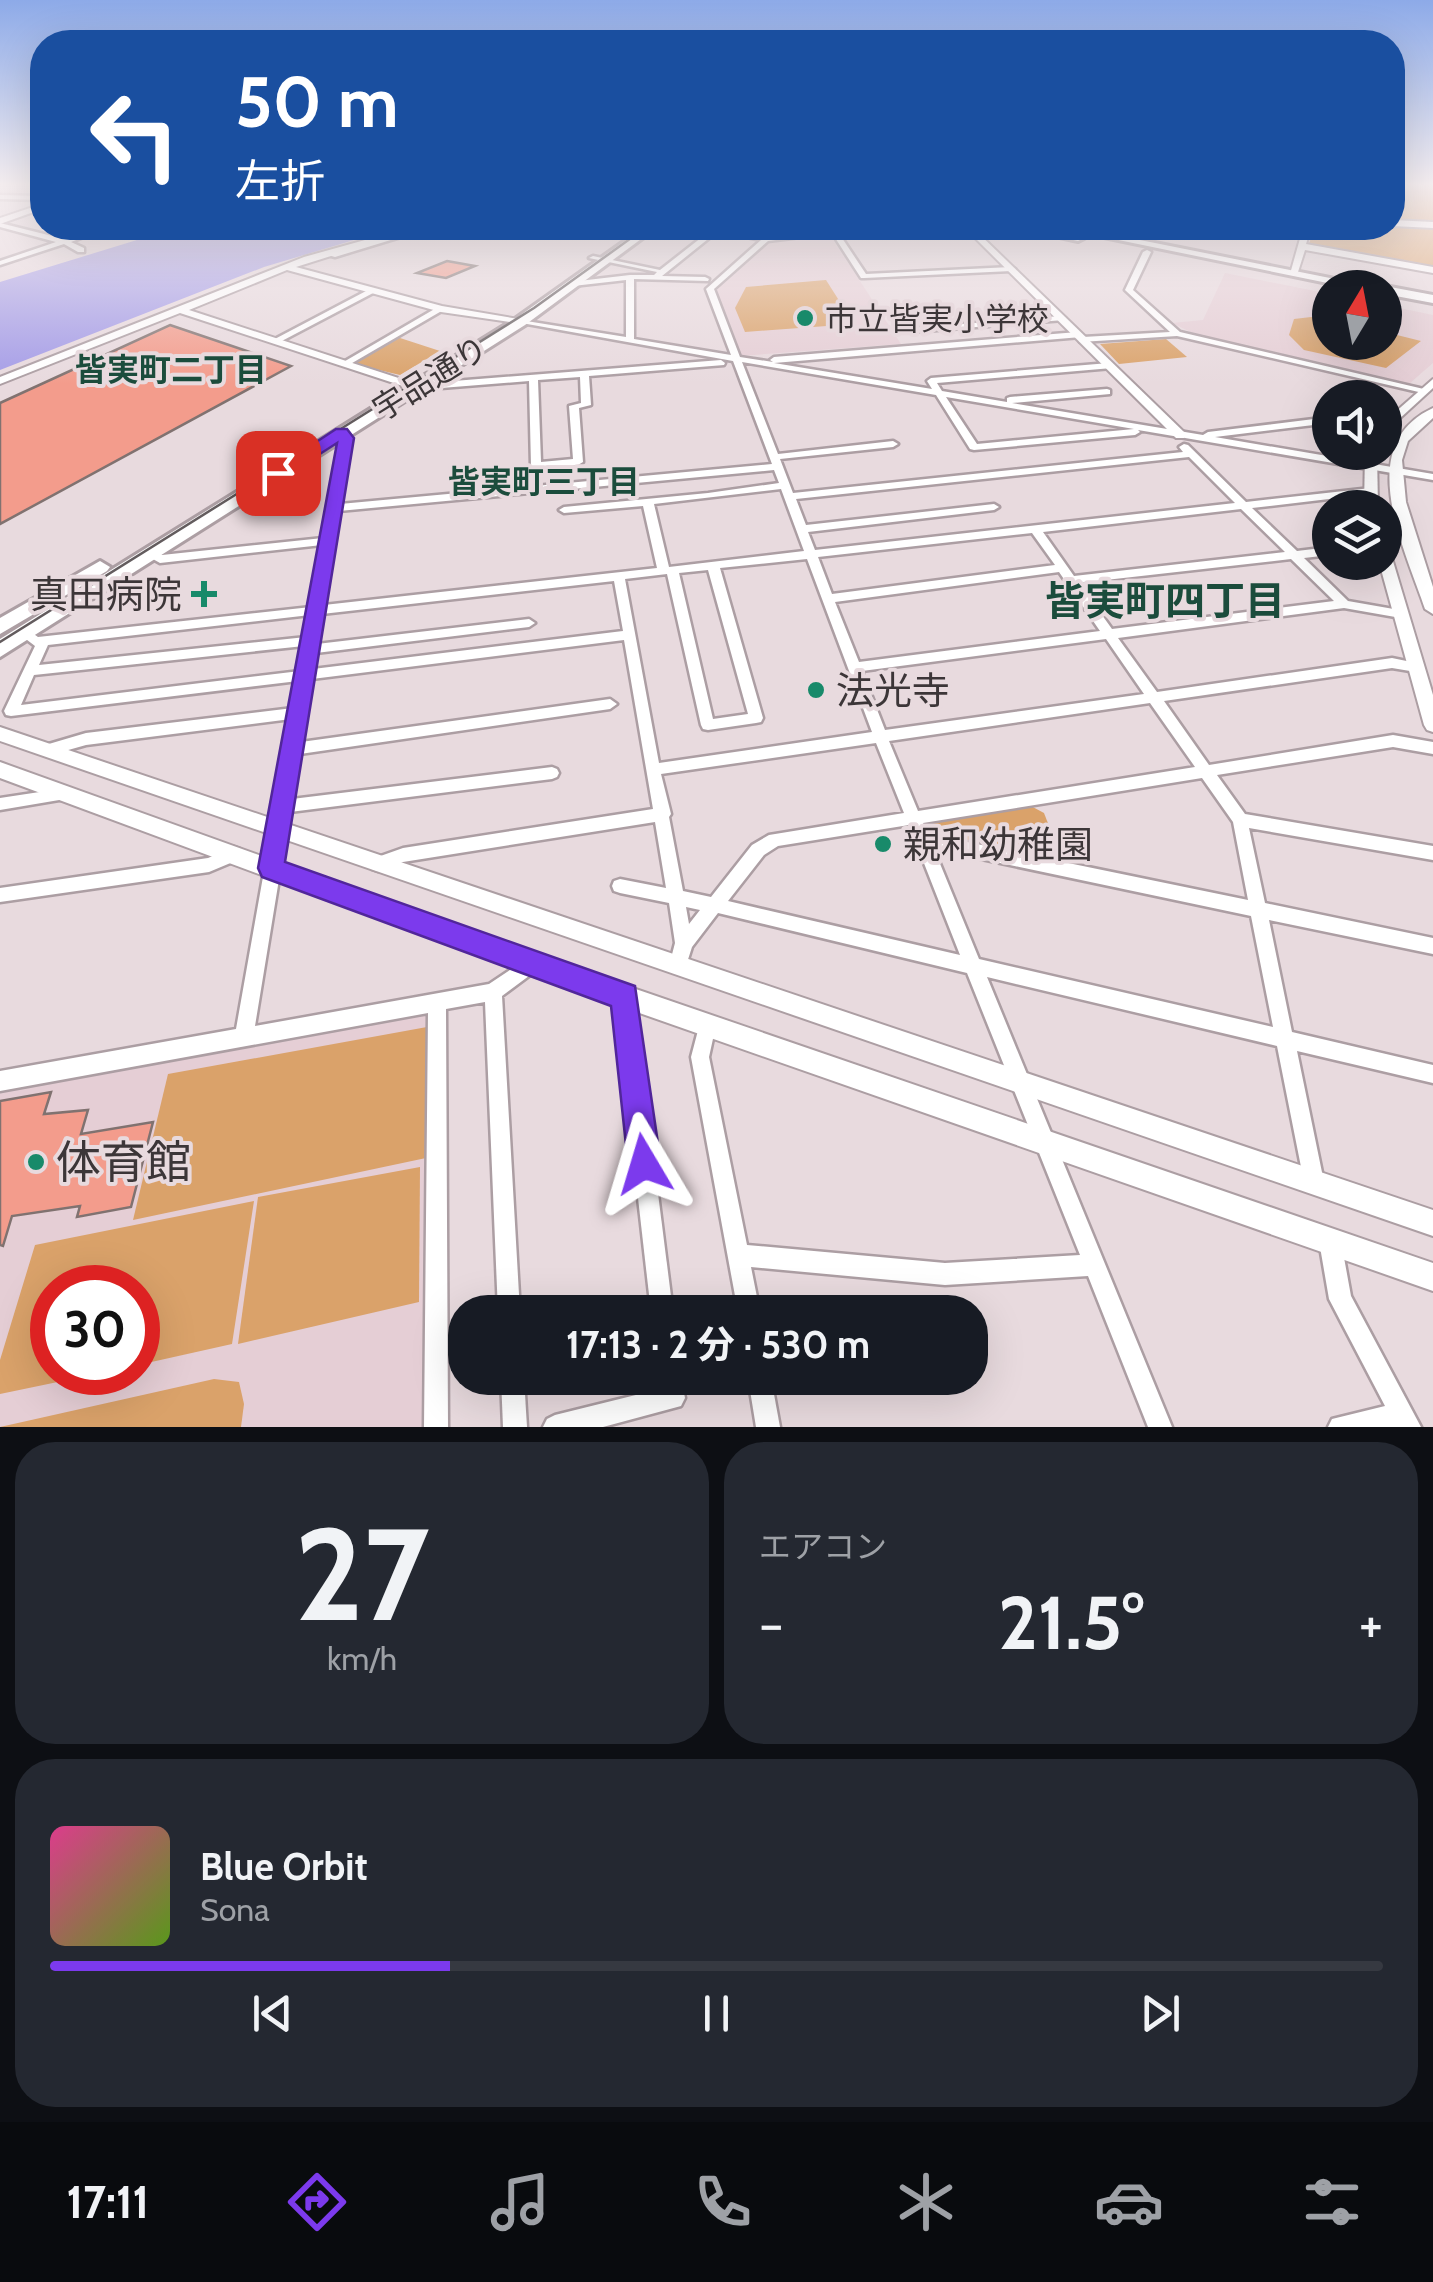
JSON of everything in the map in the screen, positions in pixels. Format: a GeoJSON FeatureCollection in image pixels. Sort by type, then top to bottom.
{"type":"FeatureCollection","features":[{"type":"Feature","properties":{"kind":"highway","name":"宇品通り"},"geometry":{"type":"LineString","coordinates":[[0,627],[574,284],[609,251]]}},
{"type":"Feature","properties":{"kind":"highway","name":"宇品通り"},"geometry":{"type":"LineString","coordinates":[[512,321],[613,251]]}},
{"type":"Feature","properties":{"kind":"highway"},"geometry":{"type":"LineString","coordinates":[[1140,251],[1312,284]]}},
{"type":"Feature","properties":{"kind":"highway"},"geometry":{"type":"LineString","coordinates":[[1190,251],[1312,276]]}},
{"type":"Feature","properties":{"kind":"highway"},"geometry":{"type":"LineString","coordinates":[[1402,293],[1433,299]]}},
{"type":"Feature","properties":{"kind":"highway"},"geometry":{"type":"LineString","coordinates":[[1402,301],[1433,307]]}},
{"type":"Feature","properties":{"kind":"highway","name":"宇品通り"},"geometry":{"type":"LineString","coordinates":[[0,649],[342,433],[409,385]]}},
{"type":"Feature","properties":{"kind":"street"},"geometry":{"type":"LineString","coordinates":[[0,263],[39,251]]}},
{"type":"Feature","properties":{"kind":"street"},"geometry":{"type":"LineString","coordinates":[[0,381],[177,310],[344,251]]}},
{"type":"Feature","properties":{"kind":"street"},"geometry":{"type":"LineString","coordinates":[[289,268],[349,251]]}},
{"type":"Feature","properties":{"kind":"street"},"geometry":{"type":"LineString","coordinates":[[574,284],[659,274],[688,251]]}},
{"type":"Feature","properties":{"kind":"street"},"geometry":{"type":"LineString","coordinates":[[753,251],[710,289],[880,735],[1160,1427]]}},
{"type":"Feature","properties":{"kind":"street"},"geometry":{"type":"LineString","coordinates":[[847,251],[864,276],[1012,269]]}},
{"type":"Feature","properties":{"kind":"street"},"geometry":{"type":"LineString","coordinates":[[993,251],[1241,506],[1344,604]]}},
{"type":"Feature","properties":{"kind":"street"},"geometry":{"type":"LineString","coordinates":[[1293,272],[1299,251]]}},
{"type":"Feature","properties":{"kind":"street"},"geometry":{"type":"LineString","coordinates":[[1325,251],[1433,270]]}},
{"type":"Feature","properties":{"kind":"street"},"geometry":{"type":"LineString","coordinates":[[1147,252],[1129,290],[1178,334]]}},
{"type":"Feature","properties":{"kind":"street"},"geometry":{"type":"LineString","coordinates":[[599,259],[659,274],[717,282]]}},
{"type":"Feature","properties":{"kind":"street"},"geometry":{"type":"LineString","coordinates":[[289,268],[371,292],[512,321],[1175,434],[1312,452]]}},
{"type":"Feature","properties":{"kind":"street"},"geometry":{"type":"LineString","coordinates":[[630,277],[630,341]]}},
{"type":"Feature","properties":{"kind":"street"},"geometry":{"type":"LineString","coordinates":[[275,341],[371,292]]}},
{"type":"Feature","properties":{"kind":"street"},"geometry":{"type":"LineString","coordinates":[[344,364],[441,308]]}},
{"type":"Feature","properties":{"kind":"street"},"geometry":{"type":"LineString","coordinates":[[177,310],[409,385],[736,360]]}},
{"type":"Feature","properties":{"kind":"street"},"geometry":{"type":"LineString","coordinates":[[912,330],[1061,318]]}},
{"type":"Feature","properties":{"kind":"street"},"geometry":{"type":"LineString","coordinates":[[762,364],[1080,337],[1178,334],[1428,386]]}},
{"type":"Feature","properties":{"kind":"street"},"geometry":{"type":"LineString","coordinates":[[1109,366],[931,381],[974,447],[1139,432],[1142,428]]}},
{"type":"Feature","properties":{"kind":"street"},"geometry":{"type":"LineString","coordinates":[[533,378],[536,466],[578,462],[574,406],[586,405],[584,374]]}},
{"type":"Feature","properties":{"kind":"street"},"geometry":{"type":"LineString","coordinates":[[1402,409],[1428,386]]}},
{"type":"Feature","properties":{"kind":"street"},"geometry":{"type":"LineString","coordinates":[[1002,404],[1107,392]]}},
{"type":"Feature","properties":{"kind":"street"},"geometry":{"type":"LineString","coordinates":[[1402,441],[1433,412]]}},
{"type":"Feature","properties":{"kind":"street"},"geometry":{"type":"LineString","coordinates":[[1203,438],[1211,433],[1312,422]]}},
{"type":"Feature","properties":{"kind":"street"},"geometry":{"type":"LineString","coordinates":[[244,1038],[336,508],[346,438],[342,433]]}},
{"type":"Feature","properties":{"kind":"street"},"geometry":{"type":"LineString","coordinates":[[336,508],[560,487],[893,444]]}},
{"type":"Feature","properties":{"kind":"street"},"geometry":{"type":"LineString","coordinates":[[564,510],[1190,454]]}},
{"type":"Feature","properties":{"kind":"street"},"geometry":{"type":"LineString","coordinates":[[558,464],[560,487]]}},
{"type":"Feature","properties":{"kind":"street"},"geometry":{"type":"LineString","coordinates":[[1433,477],[1394,470],[1433,609]]}},
{"type":"Feature","properties":{"kind":"street"},"geometry":{"type":"LineString","coordinates":[[24,633],[36,642],[1312,498]]}},
{"type":"Feature","properties":{"kind":"street"},"geometry":{"type":"LineString","coordinates":[[648,502],[708,725],[756,718],[713,565]]}},
{"type":"Feature","properties":{"kind":"street"},"geometry":{"type":"LineString","coordinates":[[800,529],[994,508]]}},
{"type":"Feature","properties":{"kind":"street"},"geometry":{"type":"LineString","coordinates":[[1034,529],[1240,820],[1314,1182]]}},
{"type":"Feature","properties":{"kind":"street"},"geometry":{"type":"LineString","coordinates":[[150,554],[160,560],[330,541]]}},
{"type":"Feature","properties":{"kind":"street"},"geometry":{"type":"LineString","coordinates":[[827,599],[1312,554]]}},
{"type":"Feature","properties":{"kind":"street"},"geometry":{"type":"LineString","coordinates":[[619,576],[684,942],[678,966]]}},
{"type":"Feature","properties":{"kind":"street"},"geometry":{"type":"LineString","coordinates":[[1391,580],[1433,725]]}},
{"type":"Feature","properties":{"kind":"street"},"geometry":{"type":"LineString","coordinates":[[855,667],[1344,604],[1401,614]]}},
{"type":"Feature","properties":{"kind":"street"},"geometry":{"type":"LineString","coordinates":[[30,671],[529,623]]}},
{"type":"Feature","properties":{"kind":"street"},"geometry":{"type":"LineString","coordinates":[[44,640],[10,710],[630,634]]}},
{"type":"Feature","properties":{"kind":"street"},"geometry":{"type":"LineString","coordinates":[[655,769],[1392,663],[1416,667]]}},
{"type":"Feature","properties":{"kind":"street"},"geometry":{"type":"LineString","coordinates":[[292,749],[610,704]]}},
{"type":"Feature","properties":{"kind":"street"},"geometry":{"type":"LineString","coordinates":[[47,750],[86,739],[298,713]]}},
{"type":"Feature","properties":{"kind":"street"},"geometry":{"type":"LineString","coordinates":[[0,734],[280,819],[377,864],[1433,1223]]}},
{"type":"Feature","properties":{"kind":"street"},"geometry":{"type":"LineString","coordinates":[[684,942],[758,850],[774,840],[1393,741],[1433,748]]}},
{"type":"Feature","properties":{"kind":"street"},"geometry":{"type":"LineString","coordinates":[[0,770],[531,964],[1433,1277]]}},
{"type":"Feature","properties":{"kind":"street"},"geometry":{"type":"LineString","coordinates":[[280,819],[552,773]]}},
{"type":"Feature","properties":{"kind":"street"},"geometry":{"type":"LineString","coordinates":[[0,804],[66,794]]}},
{"type":"Feature","properties":{"kind":"street"},"geometry":{"type":"LineString","coordinates":[[377,864],[403,855],[663,814]]}},
{"type":"Feature","properties":{"kind":"street"},"geometry":{"type":"LineString","coordinates":[[1240,820],[1433,854]]}},
{"type":"Feature","properties":{"kind":"street"},"geometry":{"type":"LineString","coordinates":[[923,840],[1433,946]]}},
{"type":"Feature","properties":{"kind":"street"},"geometry":{"type":"LineString","coordinates":[[0,894],[209,865],[234,854]]}},
{"type":"Feature","properties":{"kind":"street"},"geometry":{"type":"LineString","coordinates":[[620,886],[1433,1074]]}},
{"type":"Feature","properties":{"kind":"street"},"geometry":{"type":"LineString","coordinates":[[0,1081],[493,992],[531,964]]}},
{"type":"Feature","properties":{"kind":"street"},"geometry":{"type":"LineString","coordinates":[[493,992],[509,1295]]}},
{"type":"Feature","properties":{"kind":"street"},"geometry":{"type":"LineString","coordinates":[[624,996],[660,1295]]}},
{"type":"Feature","properties":{"kind":"street"},"geometry":{"type":"LineString","coordinates":[[436,1427],[437,1003]]}},
{"type":"Feature","properties":{"kind":"street"},"geometry":{"type":"LineString","coordinates":[[707,1025],[700,1057],[746,1295]]}},
{"type":"Feature","properties":{"kind":"street"},"geometry":{"type":"LineString","coordinates":[[1330,1241],[1340,1299],[1405,1420],[1340,1427]]}},
{"type":"Feature","properties":{"kind":"street"},"geometry":{"type":"LineString","coordinates":[[740,1256],[944,1274],[1094,1265]]}},
{"type":"Feature","properties":{"kind":"street"},"geometry":{"type":"LineString","coordinates":[[514,1395],[515,1427]]}},
{"type":"Feature","properties":{"kind":"street"},"geometry":{"type":"LineString","coordinates":[[555,1427],[673,1398],[673,1395]]}},
{"type":"Feature","properties":{"kind":"street"},"geometry":{"type":"LineString","coordinates":[[763,1395],[768,1427]]}},
{"type":"Feature","properties":{"kind":"shaded area"},"geometry":{"type":"Polygon","coordinates":[[[102,251],[319,251],[264,267],[0,370],[0,282],[102,251]]]}},
{"type":"Feature","properties":{"kind":"shaded area","name":"市立皆実小学校"},"geometry":{"type":"Polygon","coordinates":[[[758,251],[840,251],[901,344],[740,356],[715,291],[758,251]]]}},
{"type":"Feature","properties":{"kind":"shaded area"},"geometry":{"type":"Polygon","coordinates":[[[1345,251],[1433,251],[1433,267],[1345,251]]]}},
{"type":"Feature","properties":{"kind":"shaded area"},"geometry":{"type":"Polygon","coordinates":[[[1225,273],[1312,290],[1312,360],[1402,360],[1402,309],[1433,315],[1433,363],[1410,383],[1402,383],[1201,337],[1172,323],[1203,320],[1225,273]]]}},
{"type":"Feature","properties":{"kind":"shaded area"},"geometry":{"type":"Polygon","coordinates":[[[826,280],[854,324],[745,332],[735,308],[746,287],[826,280]]]}},
{"type":"Feature","properties":{"kind":"shaded area"},"geometry":{"type":"Polygon","coordinates":[[[1312,317],[1312,352],[1304,350],[1289,335],[1294,319],[1312,317]]]}},
{"type":"Feature","properties":{"kind":"shaded area"},"geometry":{"type":"Polygon","coordinates":[[[1402,336],[1421,341],[1402,356],[1402,336]]]}},
{"type":"Feature","properties":{"kind":"shaded area"},"geometry":{"type":"Polygon","coordinates":[[[397,337],[440,351],[400,375],[354,364],[397,337]]]}},
{"type":"Feature","properties":{"kind":"shaded area"},"geometry":{"type":"Polygon","coordinates":[[[1166,339],[1187,357],[1119,364],[1100,344],[1166,339]]]}},
{"type":"Feature","properties":{"kind":"shaded area"},"geometry":{"type":"Polygon","coordinates":[[[1350,360],[1396,360],[1386,368],[1350,360]]]}},
{"type":"Feature","properties":{"kind":"shaded area"},"geometry":{"type":"Polygon","coordinates":[[[1029,805],[1044,813],[1063,862],[934,835],[929,825],[931,821],[1029,805]]]}},
{"type":"Feature","properties":{"kind":"shaded area"},"geometry":{"type":"Polygon","coordinates":[[[432,1013],[427,1427],[0,1427],[0,1088],[432,1013]]]}},
{"type":"Feature","properties":{"kind":"shaded area"},"geometry":{"type":"Polygon","coordinates":[[[427,1027],[426,1158],[133,1220],[168,1074],[427,1027]]]}},
{"type":"Feature","properties":{"kind":"shaded area"},"geometry":{"type":"Polygon","coordinates":[[[420,1167],[419,1302],[238,1344],[258,1197],[420,1167]]]}},
{"type":"Feature","properties":{"kind":"shaded area"},"geometry":{"type":"Polygon","coordinates":[[[254,1201],[232,1344],[160,1360],[160,1265],[30,1265],[30,1388],[0,1394],[0,1360],[35,1245],[254,1201]]]}},
{"type":"Feature","properties":{"kind":"shaded area"},"geometry":{"type":"Polygon","coordinates":[[[214,1379],[239,1382],[244,1404],[241,1427],[0,1427],[143,1395],[160,1395],[160,1391],[214,1379]]]}},
{"type":"Feature","properties":{"kind":"building"},"geometry":{"type":"Polygon","coordinates":[[[447,261],[475,266],[446,278],[417,273],[447,261]]]}},
{"type":"Feature","properties":{"kind":"building"},"geometry":{"type":"Polygon","coordinates":[[[170,325],[291,366],[0,524],[0,403],[170,325]]]}},
{"type":"Feature","properties":{"kind":"building"},"geometry":{"type":"Polygon","coordinates":[[[51,1092],[44,1114],[88,1110],[81,1134],[153,1122],[131,1207],[77,1217],[80,1206],[12,1216],[3,1246],[0,1101],[51,1092]]]}},
{"type":"Feature","properties":{"kind":"tram line"},"geometry":{"type":"LineString","coordinates":[[0,642],[534,308],[614,251]]}},
{"type":"Feature","properties":{"kind":"place","name":"市立皆実小学校"},"geometry":{"type":"Point","coordinates":[805,318]}},
{"type":"Feature","properties":{"kind":"place","name":"真田病院"},"geometry":{"type":"Point","coordinates":[204,594]}},
{"type":"Feature","properties":{"kind":"place","name":"法光寺"},"geometry":{"type":"Point","coordinates":[816,690]}},
{"type":"Feature","properties":{"kind":"place","name":"親和幼稚園"},"geometry":{"type":"Point","coordinates":[883,844]}},
{"type":"Feature","properties":{"kind":"place","name":"体育館"},"geometry":{"type":"Point","coordinates":[36,1162]}},
{"type":"Feature","properties":{"kind":"district","name":"皆実町二丁目"},"geometry":{"type":"Point","coordinates":[171,369]}},
{"type":"Feature","properties":{"kind":"district","name":"皆実町三丁目"},"geometry":{"type":"Point","coordinates":[544,481]}},
{"type":"Feature","properties":{"kind":"district","name":"皆実町四丁目"},"geometry":{"type":"Point","coordinates":[1165,600]}},
{"type":"Feature","properties":{"kind":"route"},"geometry":{"type":"LineString","coordinates":[[278,473],[342,433],[346,438],[271,868],[624,996],[644,1164]]}}]}
